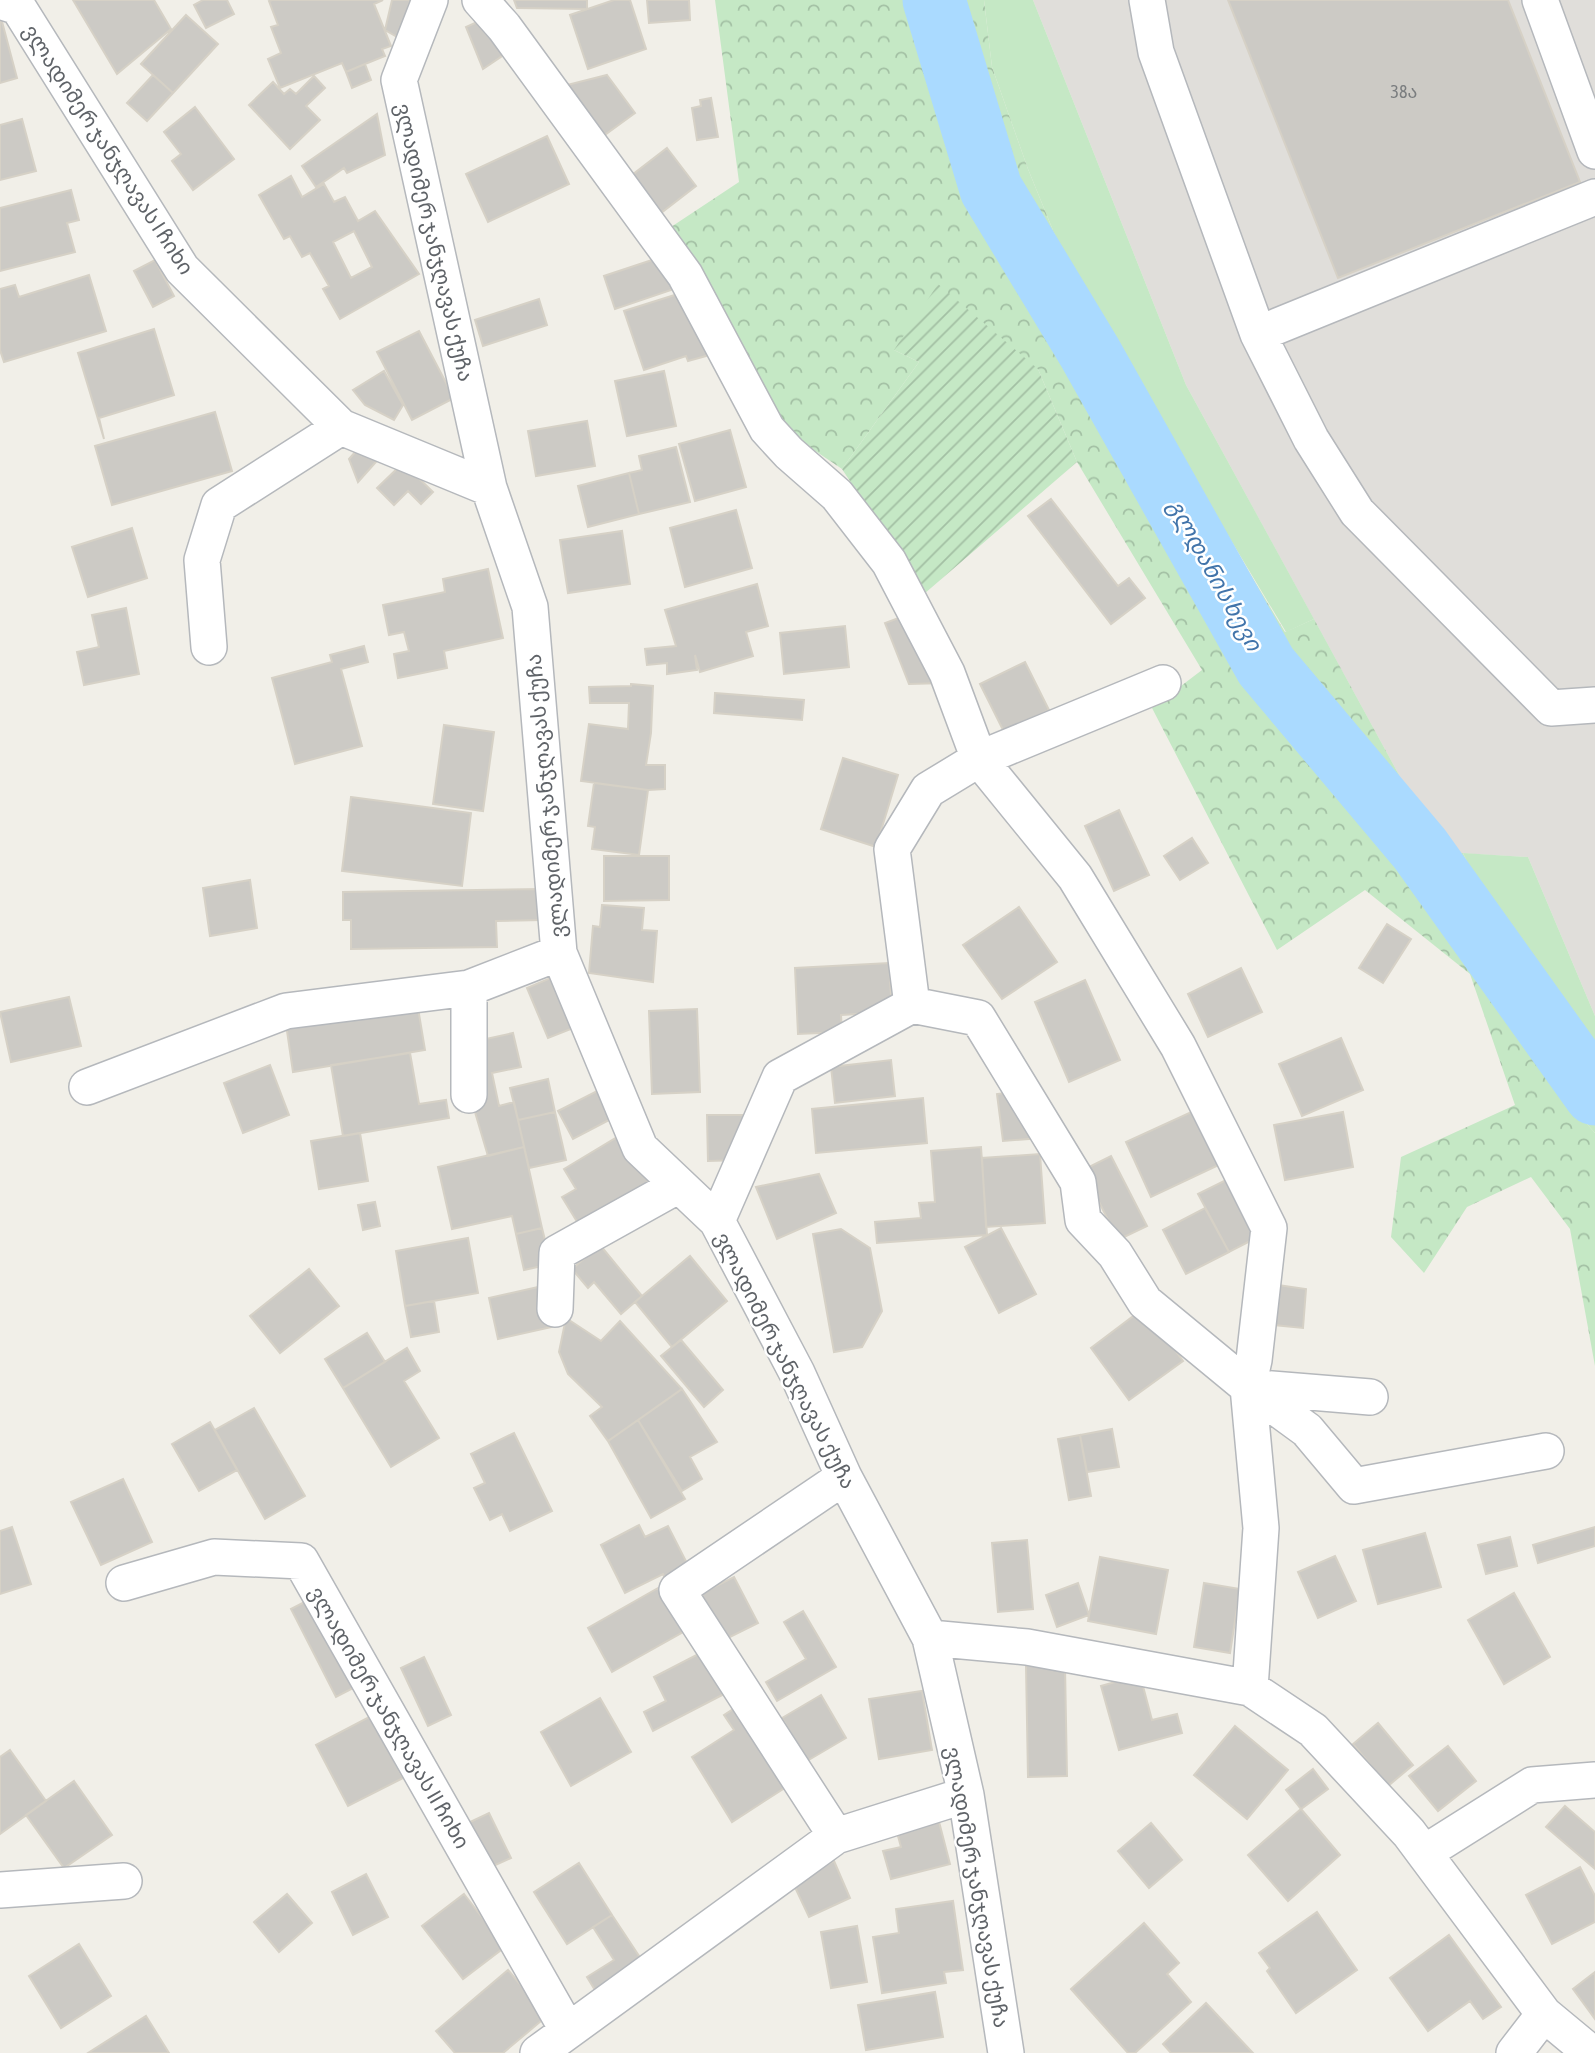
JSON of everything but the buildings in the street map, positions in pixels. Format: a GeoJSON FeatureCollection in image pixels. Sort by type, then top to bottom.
{"type":"FeatureCollection","features":[{"type":"Feature","properties":{"kind":"street","name":"ვლადიმერ ჯანჯღავას ქუჩა"},"geometry":{"type":"LineString","coordinates":[[430,0],[399,80],[489,488],[530,607],[559,953],[640,1148],[717,1222],[797,1373],[844,1477],[930,1638],[966,1795],[1006,2053]]}},
{"type":"Feature","properties":{"kind":"street"},"geometry":{"type":"LineString","coordinates":[[480,0],[504,27],[685,275],[767,429],[789,453],[837,495],[889,562],[947,673],[979,759],[1075,877],[1178,1046],[1269,1228],[1254,1360],[1248,1387],[1261,1528],[1250,1688]]}},
{"type":"Feature","properties":{"kind":"street"},"geometry":{"type":"LineString","coordinates":[[1147,0],[1156,52],[1258,334],[1311,439],[1357,513],[1551,708],[1595,705]]}},
{"type":"Feature","properties":{"kind":"street"},"geometry":{"type":"LineString","coordinates":[[1540,0],[1595,151]]}},
{"type":"Feature","properties":{"kind":"street","name":"ვლადიმერ ჯანჯღავას I ჩიხი"},"geometry":{"type":"LineString","coordinates":[[0,1],[18,7],[182,269],[341,427],[489,488]]}},
{"type":"Feature","properties":{"kind":"street"},"geometry":{"type":"LineString","coordinates":[[1258,334],[1595,197]]}},
{"type":"Feature","properties":{"kind":"street"},"geometry":{"type":"LineString","coordinates":[[209,647],[202,560],[219,505],[341,427]]}},
{"type":"Feature","properties":{"kind":"street"},"geometry":{"type":"LineString","coordinates":[[912,1005],[892,849],[928,790],[979,759],[1163,683]]}},
{"type":"Feature","properties":{"kind":"street"},"geometry":{"type":"LineString","coordinates":[[87,1087],[286,1011],[469,988],[559,953]]}},
{"type":"Feature","properties":{"kind":"street"},"geometry":{"type":"LineString","coordinates":[[469,988],[469,1095]]}},
{"type":"Feature","properties":{"kind":"street"},"geometry":{"type":"LineString","coordinates":[[717,1222],[780,1077],[912,1005],[978,1018],[1078,1182],[1083,1220],[1115,1254],[1145,1302],[1248,1387],[1307,1430],[1354,1486],[1546,1451]]}},
{"type":"Feature","properties":{"kind":"street"},"geometry":{"type":"LineString","coordinates":[[555,1309],[557,1253],[679,1185]]}},
{"type":"Feature","properties":{"kind":"street"},"geometry":{"type":"LineString","coordinates":[[1248,1387],[1370,1397]]}},
{"type":"Feature","properties":{"kind":"street"},"geometry":{"type":"LineString","coordinates":[[836,1836],[677,1590],[844,1477]]}},
{"type":"Feature","properties":{"kind":"street","name":"ვლადიმერ ჯანჯღავას II ჩიხი"},"geometry":{"type":"LineString","coordinates":[[124,1584],[214,1557],[301,1561],[568,2031]]}},
{"type":"Feature","properties":{"kind":"street"},"geometry":{"type":"LineString","coordinates":[[930,1638],[1027,1647],[1250,1688],[1313,1730],[1409,1833],[1544,2014],[1591,2053]]}},
{"type":"Feature","properties":{"kind":"street"},"geometry":{"type":"LineString","coordinates":[[1424,1853],[1532,1785],[1595,1780]]}},
{"type":"Feature","properties":{"kind":"street"},"geometry":{"type":"LineString","coordinates":[[538,2053],[836,1836],[966,1795]]}},
{"type":"Feature","properties":{"kind":"street"},"geometry":{"type":"LineString","coordinates":[[0,1891],[124,1881]]}},
{"type":"Feature","properties":{"kind":"street"},"geometry":{"type":"LineString","coordinates":[[1514,2053],[1544,2014]]}},
{"type":"Feature","properties":{"kind":"shaded area"},"geometry":{"type":"Polygon","coordinates":[[[1033,0],[1595,0],[1595,1016],[1528,857],[1441,852],[1186,385],[1033,0]]]}},
{"type":"Feature","properties":{"kind":"green space"},"geometry":{"type":"Polygon","coordinates":[[[715,0],[984,0],[992,67],[1028,169],[1070,272],[1285,632],[1314,619],[1441,852],[1463,853],[1503,939],[1553,1086],[1595,1133],[1595,1366],[1570,1229],[1531,1177],[1467,1207],[1424,1273],[1391,1237],[1401,1157],[1515,1105],[1470,974],[1365,890],[1277,950],[1152,708],[1202,670],[1077,462],[1038,369],[894,350],[919,362],[842,469],[777,425],[671,227],[739,182],[715,0]]]}},
{"type":"Feature","properties":{"kind":"green space"},"geometry":{"type":"Polygon","coordinates":[[[984,0],[1033,0],[1186,385],[1314,619],[1286,632],[1070,272],[1028,169],[992,67],[984,0]]]}},
{"type":"Feature","properties":{"kind":"green space"},"geometry":{"type":"Polygon","coordinates":[[[938,284],[1038,369],[1077,462],[924,594],[842,469],[919,362],[894,350],[938,284]]]}},
{"type":"Feature","properties":{"kind":"green space"},"geometry":{"type":"Polygon","coordinates":[[[1463,853],[1528,857],[1595,1016],[1595,1133],[1553,1086],[1503,939],[1463,853]]]}},
{"type":"Feature","properties":{"kind":"waterway","name":"გლდანის ხევი"},"geometry":{"type":"LineString","coordinates":[[934,0],[991,189],[1090,353],[1266,666],[1420,849],[1595,1094]]}}]}
